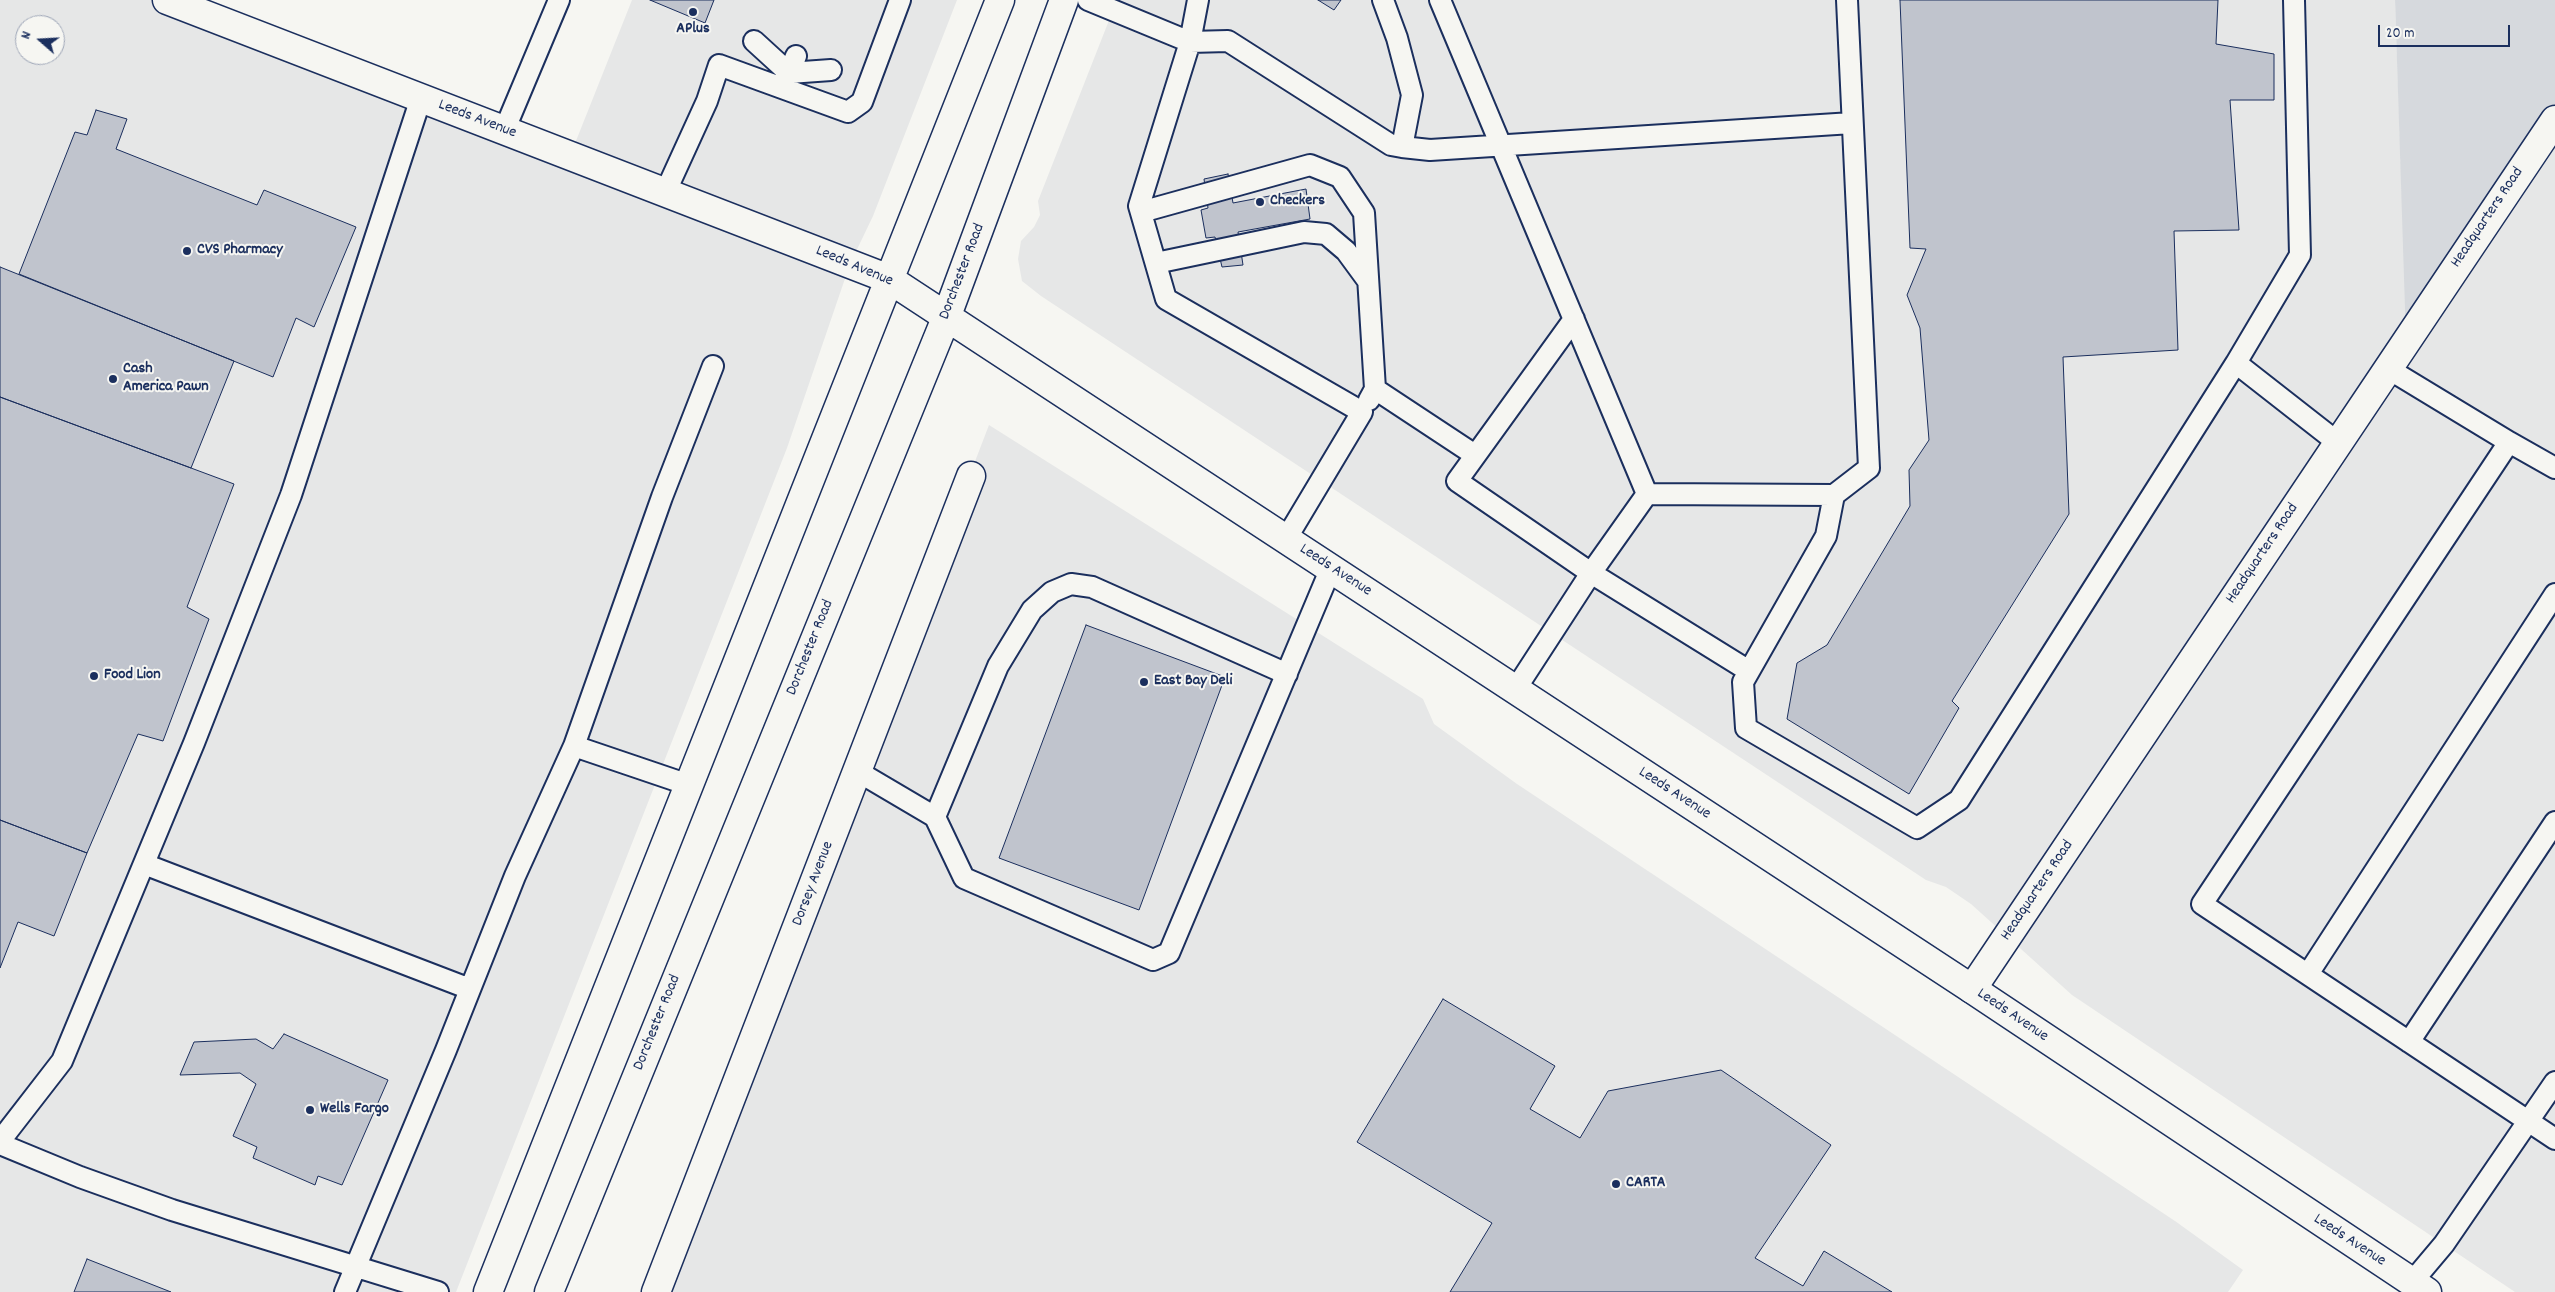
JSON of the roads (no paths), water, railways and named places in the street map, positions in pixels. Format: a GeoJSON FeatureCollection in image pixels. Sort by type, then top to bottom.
{"type":"FeatureCollection","features":[{"type":"Feature","properties":{"kind":"street","name":"Leeds Avenue"},"geometry":{"type":"LineString","coordinates":[[166,0],[889,279],[1972,989],[2420,1287]]}},
{"type":"Feature","properties":{"kind":"street"},"geometry":{"type":"LineString","coordinates":[[488,1292],[1000,0]]}},
{"type":"Feature","properties":{"kind":"street","name":"Dorchester Road"},"geometry":{"type":"LineString","coordinates":[[548,1292],[946,318],[1064,0]]}},
{"type":"Feature","properties":{"kind":"street","name":"Headquarters Road"},"geometry":{"type":"LineString","coordinates":[[1972,989],[2555,120]]}},
{"type":"Feature","properties":{"kind":"street","name":"Dorsey Avenue"},"geometry":{"type":"LineString","coordinates":[[656,1292],[971,476]]}},
{"type":"Feature","properties":{"kind":"lane"},"geometry":{"type":"LineString","coordinates":[[504,131],[559,0]]}},
{"type":"Feature","properties":{"kind":"lane"},"geometry":{"type":"LineString","coordinates":[[754,42],[790,73],[848,112],[862,102],[900,0]]}},
{"type":"Feature","properties":{"kind":"lane"},"geometry":{"type":"LineString","coordinates":[[1088,0],[1190,42],[1228,41],[1391,146],[1430,150],[1500,144],[1852,123]]}},
{"type":"Feature","properties":{"kind":"lane"},"geometry":{"type":"LineString","coordinates":[[1198,0],[1190,42],[1139,206],[1166,299],[1362,412]]}},
{"type":"Feature","properties":{"kind":"lane"},"geometry":{"type":"LineString","coordinates":[[1383,0],[1412,95],[1402,147]]}},
{"type":"Feature","properties":{"kind":"lane"},"geometry":{"type":"LineString","coordinates":[[1440,0],[1647,494]]}},
{"type":"Feature","properties":{"kind":"lane"},"geometry":{"type":"LineString","coordinates":[[1647,494],[1834,495],[1869,468],[1847,0]]}},
{"type":"Feature","properties":{"kind":"lane"},"geometry":{"type":"LineString","coordinates":[[1834,495],[1826,536],[1743,682],[1746,728],[1918,828],[1959,800],[2236,363],[2300,255],[2294,0]]}},
{"type":"Feature","properties":{"kind":"lane"},"geometry":{"type":"LineString","coordinates":[[665,193],[707,101],[719,65],[790,73],[830,70]]}},
{"type":"Feature","properties":{"kind":"lane"},"geometry":{"type":"LineString","coordinates":[[421,98],[291,495],[238,633],[62,1061],[0,1143],[80,1177],[172,1210],[438,1292]]}},
{"type":"Feature","properties":{"kind":"lane"},"geometry":{"type":"LineString","coordinates":[[1141,212],[1310,165],[1340,177],[1364,213],[1375,389],[1286,539]]}},
{"type":"Feature","properties":{"kind":"lane"},"geometry":{"type":"LineString","coordinates":[[1156,263],[1304,232],[1326,234],[1346,251],[1368,281]]}},
{"type":"Feature","properties":{"kind":"lane"},"geometry":{"type":"LineString","coordinates":[[1574,319],[1457,481],[1592,573],[1749,671]]}},
{"type":"Feature","properties":{"kind":"lane"},"geometry":{"type":"LineString","coordinates":[[2236,363],[2338,442]]}},
{"type":"Feature","properties":{"kind":"lane"},"geometry":{"type":"LineString","coordinates":[[345,1292],[515,876],[574,746],[662,497],[713,366]]}},
{"type":"Feature","properties":{"kind":"lane"},"geometry":{"type":"LineString","coordinates":[[2387,368],[2555,468]]}},
{"type":"Feature","properties":{"kind":"lane"},"geometry":{"type":"LineString","coordinates":[[1375,389],[1475,455]]}},
{"type":"Feature","properties":{"kind":"lane"},"geometry":{"type":"LineString","coordinates":[[2509,442],[2202,904],[2555,1139]]}},
{"type":"Feature","properties":{"kind":"lane"},"geometry":{"type":"LineString","coordinates":[[1515,690],[1647,494]]}},
{"type":"Feature","properties":{"kind":"lane"},"geometry":{"type":"LineString","coordinates":[[857,771],[935,817],[964,878],[1153,960],[1169,953],[1331,568]]}},
{"type":"Feature","properties":{"kind":"lane"},"geometry":{"type":"LineString","coordinates":[[935,817],[998,666],[1032,610],[1052,592],[1071,584],[1092,587],[1287,674]]}},
{"type":"Feature","properties":{"kind":"lane"},"geometry":{"type":"LineString","coordinates":[[2308,974],[2555,594]]}},
{"type":"Feature","properties":{"kind":"lane"},"geometry":{"type":"LineString","coordinates":[[574,746],[689,785]]}},
{"type":"Feature","properties":{"kind":"lane"},"geometry":{"type":"LineString","coordinates":[[2409,1042],[2555,822]]}},
{"type":"Feature","properties":{"kind":"lane"},"geometry":{"type":"LineString","coordinates":[[144,864],[470,989]]}},
{"type":"Feature","properties":{"kind":"lane"},"geometry":{"type":"LineString","coordinates":[[2420,1287],[2444,1244],[2530,1122],[2555,1082]]}},
{"type":"Feature","properties":{"kind":"place","name":"APlus"},"geometry":{"type":"Point","coordinates":[693,12]}},
{"type":"Feature","properties":{"kind":"place","name":"Checkers"},"geometry":{"type":"Point","coordinates":[1260,202]}},
{"type":"Feature","properties":{"kind":"place","name":"CVS Pharmacy"},"geometry":{"type":"Point","coordinates":[187,251]}},
{"type":"Feature","properties":{"kind":"place","name":"Cash America Pawn"},"geometry":{"type":"Point","coordinates":[113,379]}},
{"type":"Feature","properties":{"kind":"place","name":"Food Lion"},"geometry":{"type":"Point","coordinates":[94,676]}},
{"type":"Feature","properties":{"kind":"place","name":"East Bay Deli"},"geometry":{"type":"Point","coordinates":[1144,682]}},
{"type":"Feature","properties":{"kind":"place","name":"Wells Fargo"},"geometry":{"type":"Point","coordinates":[310,1110]}},
{"type":"Feature","properties":{"kind":"place","name":"CARTA"},"geometry":{"type":"Point","coordinates":[1616,1184]}}]}
